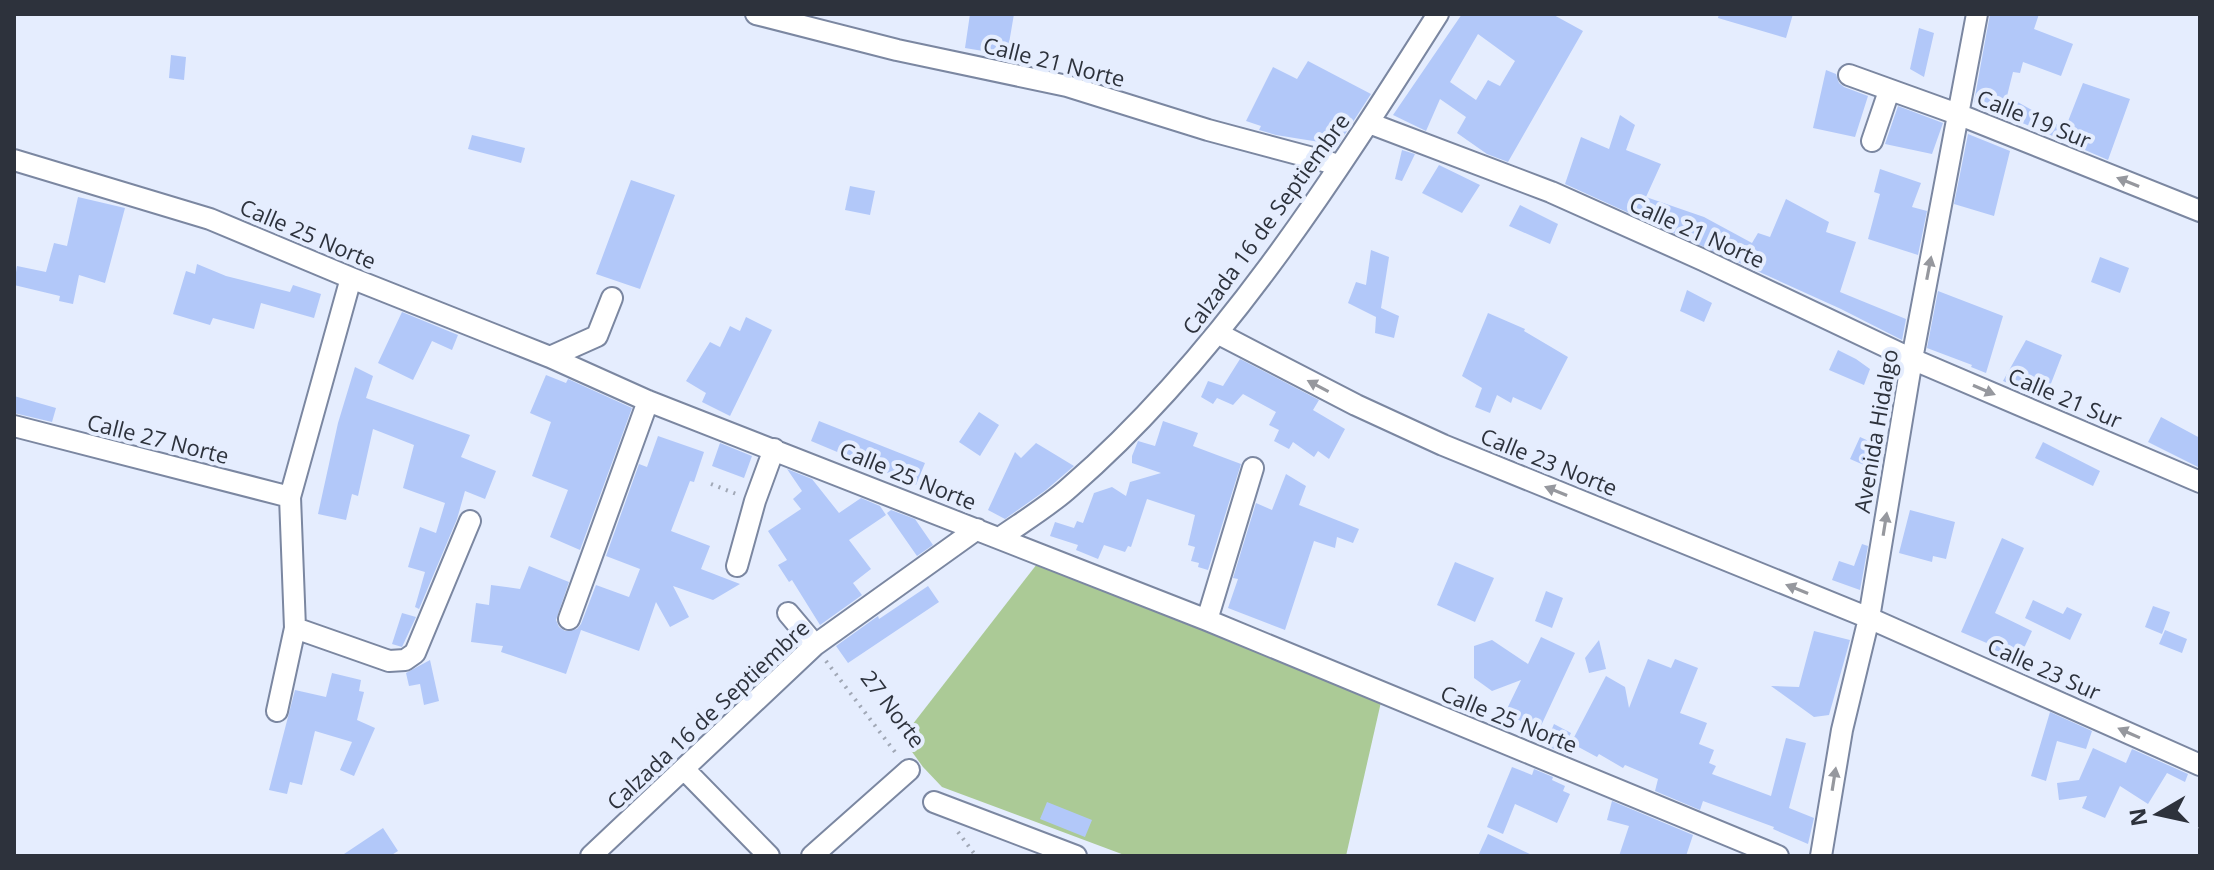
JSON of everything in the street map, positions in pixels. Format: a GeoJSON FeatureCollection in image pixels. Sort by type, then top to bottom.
{"type":"FeatureCollection","features":[{"type":"Feature","properties":{"kind":"street","name":"Calle 21 Norte"},"geometry":{"type":"LineString","coordinates":[[756,14],[897,50],[1067,86],[1208,130],[1339,165]]}},
{"type":"Feature","properties":{"kind":"street","name":"Calzada 16 de Septiembre"},"geometry":{"type":"LineString","coordinates":[[1001,537],[1069,488],[1157,403],[1219,334],[1369,123],[1438,14]]}},
{"type":"Feature","properties":{"kind":"street","name":"Avenida Hidalgo"},"geometry":{"type":"LineString","coordinates":[[1821,856],[1842,730],[1869,618],[1912,359],[1977,14]]}},
{"type":"Feature","properties":{"kind":"street","name":"Calle 19 Sur"},"geometry":{"type":"LineString","coordinates":[[1849,75],[1960,115],[2200,211]]}},
{"type":"Feature","properties":{"kind":"street"},"geometry":{"type":"LineString","coordinates":[[1872,141],[1889,91]]}},
{"type":"Feature","properties":{"kind":"street","name":"Calle 21 Norte"},"geometry":{"type":"LineString","coordinates":[[1369,123],[1551,192],[1912,359]]}},
{"type":"Feature","properties":{"kind":"street","name":"Calle 25 Norte"},"geometry":{"type":"LineString","coordinates":[[14,160],[210,219],[550,357],[648,401],[1001,537],[1778,856]]}},
{"type":"Feature","properties":{"kind":"street"},"geometry":{"type":"LineString","coordinates":[[277,711],[295,628],[290,497],[351,278]]}},
{"type":"Feature","properties":{"kind":"street"},"geometry":{"type":"LineString","coordinates":[[550,357],[597,336],[612,298]]}},
{"type":"Feature","properties":{"kind":"street","name":"Calle 23 Norte"},"geometry":{"type":"LineString","coordinates":[[1219,334],[1356,405],[1443,445],[1869,618]]}},
{"type":"Feature","properties":{"kind":"street","name":"Calle 21 Sur"},"geometry":{"type":"LineString","coordinates":[[1912,359],[2200,482]]}},
{"type":"Feature","properties":{"kind":"street"},"geometry":{"type":"LineString","coordinates":[[569,619],[648,401]]}},
{"type":"Feature","properties":{"kind":"street","name":"Calle 27 Norte"},"geometry":{"type":"LineString","coordinates":[[14,426],[290,497]]}},
{"type":"Feature","properties":{"kind":"street"},"geometry":{"type":"LineString","coordinates":[[737,566],[755,501],[774,449]]}},
{"type":"Feature","properties":{"kind":"street"},"geometry":{"type":"LineString","coordinates":[[1207,620],[1253,468]]}},
{"type":"Feature","properties":{"kind":"street"},"geometry":{"type":"LineString","coordinates":[[295,628],[389,661],[405,660],[415,653],[470,521]]}},
{"type":"Feature","properties":{"kind":"street","name":"Calzada 16 de Septiembre"},"geometry":{"type":"LineString","coordinates":[[591,856],[815,645],[977,529]]}},
{"type":"Feature","properties":{"kind":"street"},"geometry":{"type":"LineString","coordinates":[[788,613],[815,645]]}},
{"type":"Feature","properties":{"kind":"street","name":"Calle 23 Sur"},"geometry":{"type":"LineString","coordinates":[[1869,618],[2200,765]]}},
{"type":"Feature","properties":{"kind":"street"},"geometry":{"type":"LineString","coordinates":[[684,769],[769,856]]}},
{"type":"Feature","properties":{"kind":"street","name":"27 Norte"},"geometry":{"type":"LineString","coordinates":[[812,856],[909,770]]}},
{"type":"Feature","properties":{"kind":"street"},"geometry":{"type":"LineString","coordinates":[[934,802],[1076,856]]}},
{"type":"Feature","properties":{"kind":"path"},"geometry":{"type":"LineString","coordinates":[[711,484],[755,501]]}},
{"type":"Feature","properties":{"kind":"path","name":"27 Norte"},"geometry":{"type":"LineString","coordinates":[[815,645],[909,770]]}},
{"type":"Feature","properties":{"kind":"green space"},"geometry":{"type":"Polygon","coordinates":[[[1037,564],[1381,702],[1346,856],[1127,856],[942,787],[902,738],[1037,564]]]}},
{"type":"Feature","properties":{"kind":"building"},"geometry":{"type":"Polygon","coordinates":[[[970,14],[1014,14],[1007,55],[965,48],[970,14]]]}},
{"type":"Feature","properties":{"kind":"building"},"geometry":{"type":"Polygon","coordinates":[[[1462,14],[1552,14],[1583,31],[1508,162],[1487,154],[1457,133],[1466,117],[1440,99],[1426,131],[1393,115],[1462,14]],[[1478,34],[1450,82],[1476,100],[1488,80],[1500,86],[1515,61],[1478,34]]]}},
{"type":"Feature","properties":{"kind":"building"},"geometry":{"type":"Polygon","coordinates":[[[1719,14],[1793,14],[1786,38],[1718,18],[1719,14]]]}},
{"type":"Feature","properties":{"kind":"building"},"geometry":{"type":"Polygon","coordinates":[[[1990,14],[2039,14],[2034,29],[2073,44],[2061,76],[2023,62],[2020,73],[2013,72],[2007,96],[2065,129],[2083,83],[2130,99],[2108,160],[1974,102],[1990,14]]]}},
{"type":"Feature","properties":{"kind":"building"},"geometry":{"type":"Polygon","coordinates":[[[1919,28],[1934,33],[1924,77],[1910,69],[1919,28]]]}},
{"type":"Feature","properties":{"kind":"building"},"geometry":{"type":"Polygon","coordinates":[[[171,55],[186,57],[184,80],[169,78],[171,55]]]}},
{"type":"Feature","properties":{"kind":"building"},"geometry":{"type":"Polygon","coordinates":[[[1308,61],[1371,94],[1338,145],[1276,135],[1259,130],[1261,126],[1246,121],[1273,67],[1297,79],[1308,61]]]}},
{"type":"Feature","properties":{"kind":"building"},"geometry":{"type":"Polygon","coordinates":[[[1826,70],[1836,74],[1844,87],[1868,96],[1855,137],[1813,128],[1826,70]]]}},
{"type":"Feature","properties":{"kind":"building"},"geometry":{"type":"Polygon","coordinates":[[[1898,106],[1943,123],[1932,154],[1885,144],[1898,106]]]}},
{"type":"Feature","properties":{"kind":"building"},"geometry":{"type":"Polygon","coordinates":[[[1620,115],[1635,125],[1626,150],[1661,164],[1646,197],[1704,217],[1752,243],[1758,233],[1770,237],[1786,199],[1829,222],[1826,232],[1856,242],[1840,292],[1906,319],[1902,340],[1841,309],[1565,184],[1581,137],[1609,149],[1620,115]]]}},
{"type":"Feature","properties":{"kind":"building"},"geometry":{"type":"Polygon","coordinates":[[[1968,134],[2010,151],[1994,216],[1954,204],[1968,134]]]}},
{"type":"Feature","properties":{"kind":"building"},"geometry":{"type":"Polygon","coordinates":[[[472,135],[525,148],[521,163],[468,149],[472,135]]]}},
{"type":"Feature","properties":{"kind":"building"},"geometry":{"type":"Polygon","coordinates":[[[1402,150],[1415,154],[1402,181],[1395,179],[1402,150]]]}},
{"type":"Feature","properties":{"kind":"building"},"geometry":{"type":"Polygon","coordinates":[[[1439,165],[1480,185],[1462,213],[1422,193],[1439,165]]]}},
{"type":"Feature","properties":{"kind":"building"},"geometry":{"type":"Polygon","coordinates":[[[1880,169],[1921,183],[1912,207],[1927,211],[1918,255],[1868,239],[1880,194],[1874,192],[1880,169]]]}},
{"type":"Feature","properties":{"kind":"building"},"geometry":{"type":"Polygon","coordinates":[[[631,180],[675,195],[640,289],[596,274],[631,180]]]}},
{"type":"Feature","properties":{"kind":"building"},"geometry":{"type":"Polygon","coordinates":[[[850,186],[875,191],[870,215],[845,210],[850,186]]]}},
{"type":"Feature","properties":{"kind":"building"},"geometry":{"type":"Polygon","coordinates":[[[78,197],[125,208],[105,283],[79,275],[73,304],[59,301],[60,296],[14,285],[17,266],[46,272],[54,243],[67,246],[78,197]]]}},
{"type":"Feature","properties":{"kind":"building"},"geometry":{"type":"Polygon","coordinates":[[[1520,205],[1558,224],[1550,244],[1509,226],[1520,205]]]}},
{"type":"Feature","properties":{"kind":"building"},"geometry":{"type":"Polygon","coordinates":[[[1371,250],[1389,257],[1381,308],[1399,316],[1394,338],[1375,333],[1376,317],[1348,303],[1356,282],[1366,285],[1371,250]]]}},
{"type":"Feature","properties":{"kind":"building"},"geometry":{"type":"Polygon","coordinates":[[[2100,257],[2129,268],[2120,293],[2091,282],[2100,257]]]}},
{"type":"Feature","properties":{"kind":"building"},"geometry":{"type":"Polygon","coordinates":[[[197,264],[226,276],[290,292],[293,285],[321,294],[314,318],[261,303],[254,329],[213,318],[210,325],[173,314],[186,271],[195,274],[197,264]]]}},
{"type":"Feature","properties":{"kind":"building"},"geometry":{"type":"Polygon","coordinates":[[[1687,290],[1712,303],[1704,322],[1680,311],[1687,290]]]}},
{"type":"Feature","properties":{"kind":"building"},"geometry":{"type":"Polygon","coordinates":[[[1938,291],[2003,316],[1986,373],[1927,348],[1938,291]]]}},
{"type":"Feature","properties":{"kind":"building"},"geometry":{"type":"Polygon","coordinates":[[[402,312],[458,335],[452,350],[432,341],[413,380],[378,363],[402,312]]]}},
{"type":"Feature","properties":{"kind":"building"},"geometry":{"type":"Polygon","coordinates":[[[1488,313],[1525,329],[1568,357],[1541,410],[1513,397],[1511,403],[1497,395],[1490,413],[1475,407],[1482,388],[1462,376],[1488,313]]]}},
{"type":"Feature","properties":{"kind":"building"},"geometry":{"type":"Polygon","coordinates":[[[746,317],[772,330],[730,416],[702,402],[706,393],[686,381],[710,342],[720,347],[730,326],[740,331],[746,317]]]}},
{"type":"Feature","properties":{"kind":"building"},"geometry":{"type":"Polygon","coordinates":[[[2026,340],[2062,355],[2045,399],[2003,381],[2026,340]]]}},
{"type":"Feature","properties":{"kind":"building"},"geometry":{"type":"Polygon","coordinates":[[[1838,350],[1870,369],[1864,385],[1829,370],[1838,350]]]}},
{"type":"Feature","properties":{"kind":"building"},"geometry":{"type":"Polygon","coordinates":[[[1240,359],[1319,400],[1313,410],[1345,429],[1329,459],[1318,451],[1314,457],[1293,442],[1289,449],[1274,441],[1279,430],[1269,425],[1276,412],[1243,394],[1233,405],[1217,398],[1213,404],[1201,397],[1208,381],[1223,386],[1240,359]]]}},
{"type":"Feature","properties":{"kind":"building"},"geometry":{"type":"Polygon","coordinates":[[[355,367],[373,376],[366,398],[470,435],[461,457],[496,471],[485,499],[465,491],[457,519],[419,609],[415,607],[425,572],[408,567],[420,527],[436,533],[445,503],[403,488],[414,445],[373,429],[358,496],[352,494],[346,520],[318,514],[338,423],[355,367]]]}},
{"type":"Feature","properties":{"kind":"building"},"geometry":{"type":"Polygon","coordinates":[[[546,375],[566,383],[568,379],[632,408],[580,550],[550,537],[568,490],[532,476],[551,422],[530,413],[546,375]]]}},
{"type":"Feature","properties":{"kind":"building"},"geometry":{"type":"Polygon","coordinates":[[[14,396],[56,408],[52,422],[14,413],[14,396]]]}},
{"type":"Feature","properties":{"kind":"building"},"geometry":{"type":"Polygon","coordinates":[[[979,412],[999,425],[980,456],[959,442],[979,412]]]}},
{"type":"Feature","properties":{"kind":"building"},"geometry":{"type":"Polygon","coordinates":[[[2161,417],[2200,438],[2200,468],[2148,442],[2161,417]]]}},
{"type":"Feature","properties":{"kind":"building"},"geometry":{"type":"Polygon","coordinates":[[[819,421],[925,463],[916,485],[811,441],[819,421]]]}},
{"type":"Feature","properties":{"kind":"building"},"geometry":{"type":"Polygon","coordinates":[[[1163,421],[1198,433],[1193,446],[1241,464],[1208,570],[1191,561],[1195,547],[1188,545],[1195,515],[1147,499],[1131,547],[1128,546],[1125,552],[1104,545],[1098,559],[1076,550],[1078,545],[1050,536],[1055,522],[1074,528],[1077,521],[1083,523],[1094,493],[1112,487],[1126,496],[1130,482],[1161,473],[1132,463],[1132,456],[1138,441],[1155,446],[1163,421]]]}},
{"type":"Feature","properties":{"kind":"building"},"geometry":{"type":"Polygon","coordinates":[[[658,436],[704,452],[671,531],[710,546],[701,569],[740,584],[713,600],[673,586],[689,617],[670,627],[656,602],[639,651],[581,630],[566,674],[501,652],[503,646],[471,642],[476,603],[489,605],[491,585],[520,589],[529,566],[569,582],[556,620],[565,631],[577,629],[581,624],[596,585],[629,597],[640,569],[606,556],[639,464],[647,467],[658,436]]]}},
{"type":"Feature","properties":{"kind":"building"},"geometry":{"type":"Polygon","coordinates":[[[1860,437],[1884,448],[1880,472],[1850,459],[1860,437]]]}},
{"type":"Feature","properties":{"kind":"building"},"geometry":{"type":"Polygon","coordinates":[[[2043,442],[2100,471],[2093,486],[2035,458],[2043,442]]]}},
{"type":"Feature","properties":{"kind":"building"},"geometry":{"type":"Polygon","coordinates":[[[720,443],[752,456],[744,478],[712,466],[720,443]]]}},
{"type":"Feature","properties":{"kind":"building"},"geometry":{"type":"Polygon","coordinates":[[[1036,443],[1074,466],[1005,519],[988,510],[1015,452],[1021,458],[1036,443]]]}},
{"type":"Feature","properties":{"kind":"building"},"geometry":{"type":"Polygon","coordinates":[[[787,469],[812,479],[839,513],[861,498],[880,506],[886,515],[849,540],[871,569],[853,583],[862,595],[820,625],[792,580],[789,582],[778,565],[787,560],[768,531],[801,509],[793,499],[802,491],[787,469]]]}},
{"type":"Feature","properties":{"kind":"building"},"geometry":{"type":"Polygon","coordinates":[[[1286,474],[1306,486],[1299,505],[1359,529],[1353,543],[1337,537],[1335,548],[1314,541],[1285,630],[1228,608],[1238,579],[1233,578],[1256,503],[1272,510],[1286,474]]]}},
{"type":"Feature","properties":{"kind":"building"},"geometry":{"type":"Polygon","coordinates":[[[891,510],[915,519],[933,545],[917,556],[887,513],[891,510]]]}},
{"type":"Feature","properties":{"kind":"building"},"geometry":{"type":"Polygon","coordinates":[[[1910,510],[1955,522],[1946,559],[1933,556],[1932,562],[1899,553],[1910,510]]]}},
{"type":"Feature","properties":{"kind":"building"},"geometry":{"type":"Polygon","coordinates":[[[2002,538],[2024,548],[1995,613],[2032,631],[2017,663],[1994,652],[1996,647],[1961,632],[2002,538]]]}},
{"type":"Feature","properties":{"kind":"building"},"geometry":{"type":"Polygon","coordinates":[[[1862,544],[1868,546],[1860,590],[1832,580],[1839,561],[1854,566],[1862,544]]]}},
{"type":"Feature","properties":{"kind":"building"},"geometry":{"type":"Polygon","coordinates":[[[1455,562],[1494,578],[1475,622],[1437,605],[1455,562]]]}},
{"type":"Feature","properties":{"kind":"building"},"geometry":{"type":"Polygon","coordinates":[[[928,586],[939,602],[848,663],[836,646],[928,586]]]}},
{"type":"Feature","properties":{"kind":"building"},"geometry":{"type":"Polygon","coordinates":[[[1546,591],[1563,598],[1552,628],[1535,621],[1546,591]]]}},
{"type":"Feature","properties":{"kind":"building"},"geometry":{"type":"Polygon","coordinates":[[[2033,600],[2063,614],[2067,607],[2082,614],[2070,640],[2025,618],[2033,600]]]}},
{"type":"Feature","properties":{"kind":"building"},"geometry":{"type":"Polygon","coordinates":[[[2153,606],[2170,612],[2162,634],[2145,627],[2153,606]]]}},
{"type":"Feature","properties":{"kind":"building"},"geometry":{"type":"Polygon","coordinates":[[[402,613],[416,617],[402,647],[392,644],[402,613]]]}},
{"type":"Feature","properties":{"kind":"building"},"geometry":{"type":"Polygon","coordinates":[[[2165,630],[2187,639],[2182,653],[2159,644],[2165,630]]]}},
{"type":"Feature","properties":{"kind":"building"},"geometry":{"type":"Polygon","coordinates":[[[1814,631],[1850,640],[1829,715],[1814,717],[1771,686],[1799,687],[1814,631]]]}},
{"type":"Feature","properties":{"kind":"building"},"geometry":{"type":"Polygon","coordinates":[[[1541,637],[1575,653],[1539,730],[1505,713],[1521,680],[1492,691],[1474,678],[1474,646],[1492,640],[1528,664],[1541,637]]]}},
{"type":"Feature","properties":{"kind":"building"},"geometry":{"type":"Polygon","coordinates":[[[1599,640],[1606,669],[1589,673],[1585,658],[1599,640]]]}},
{"type":"Feature","properties":{"kind":"building"},"geometry":{"type":"Polygon","coordinates":[[[1648,659],[1671,668],[1675,659],[1698,668],[1680,713],[1707,723],[1699,744],[1714,750],[1709,763],[1716,766],[1712,774],[1771,796],[1786,738],[1806,743],[1789,808],[1814,818],[1808,844],[1774,827],[1703,801],[1700,810],[1655,791],[1658,779],[1625,765],[1623,768],[1571,743],[1606,676],[1625,687],[1629,708],[1648,659]]]}},
{"type":"Feature","properties":{"kind":"building"},"geometry":{"type":"Polygon","coordinates":[[[430,660],[439,701],[424,705],[420,684],[409,686],[406,673],[430,660]]]}},
{"type":"Feature","properties":{"kind":"building"},"geometry":{"type":"Polygon","coordinates":[[[332,673],[361,680],[359,691],[364,692],[357,720],[375,728],[354,776],[340,770],[352,742],[315,731],[302,785],[290,782],[287,794],[269,790],[295,690],[326,697],[332,673]]]}},
{"type":"Feature","properties":{"kind":"building"},"geometry":{"type":"Polygon","coordinates":[[[2050,712],[2092,731],[2086,749],[2057,741],[2046,781],[2031,776],[2050,712]]]}},
{"type":"Feature","properties":{"kind":"building"},"geometry":{"type":"Polygon","coordinates":[[[1554,724],[1571,733],[1561,752],[1545,745],[1554,724]]]}},
{"type":"Feature","properties":{"kind":"building"},"geometry":{"type":"Polygon","coordinates":[[[2093,748],[2126,763],[2132,749],[2188,774],[2185,782],[2167,773],[2148,804],[2120,786],[2105,818],[2082,808],[2087,796],[2059,800],[2057,783],[2079,780],[2093,748]]]}},
{"type":"Feature","properties":{"kind":"building"},"geometry":{"type":"Polygon","coordinates":[[[1512,767],[1532,775],[1534,769],[1565,786],[1563,791],[1570,794],[1557,823],[1515,804],[1503,834],[1487,827],[1512,767]]]}},
{"type":"Feature","properties":{"kind":"building"},"geometry":{"type":"Polygon","coordinates":[[[1612,801],[1693,835],[1686,856],[1619,856],[1629,826],[1607,820],[1612,801]]]}},
{"type":"Feature","properties":{"kind":"building"},"geometry":{"type":"Polygon","coordinates":[[[1047,802],[1092,820],[1085,837],[1040,819],[1047,802]]]}},
{"type":"Feature","properties":{"kind":"building"},"geometry":{"type":"Polygon","coordinates":[[[383,828],[398,851],[390,856],[341,856],[383,828]]]}},
{"type":"Feature","properties":{"kind":"building"},"geometry":{"type":"Polygon","coordinates":[[[1488,834],[1534,856],[1478,856],[1488,834]]]}}]}
